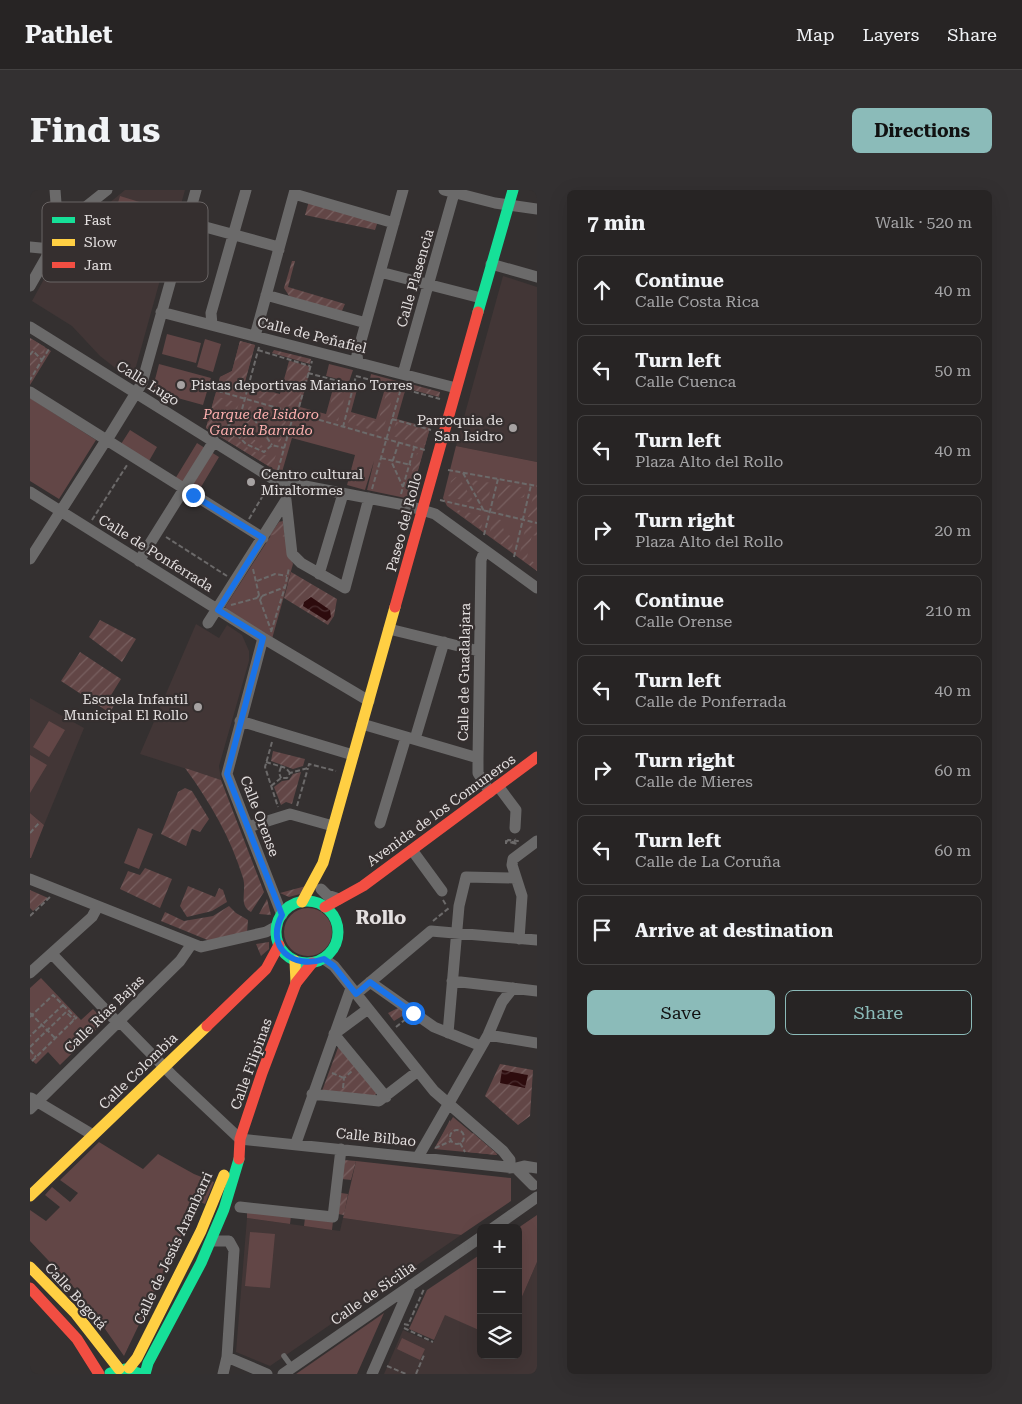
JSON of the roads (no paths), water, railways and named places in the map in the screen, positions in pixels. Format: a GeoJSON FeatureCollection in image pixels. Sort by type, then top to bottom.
{"type":"FeatureCollection","features":[{"type":"Feature","properties":{"kind":"main road","name":"Paseo del Rollo"},"geometry":{"type":"LineString","coordinates":[[323,906],[321,889],[323,863],[512,190]]}},
{"type":"Feature","properties":{"kind":"main road","name":"Avenida de los Comuneros"},"geometry":{"type":"LineString","coordinates":[[323,906],[363,886],[537,757]]}},
{"type":"Feature","properties":{"kind":"main road","name":"Paseo del Rollo"},"geometry":{"type":"LineString","coordinates":[[302,902],[323,863]]}},
{"type":"Feature","properties":{"kind":"main road","name":"Avenida de los Comuneros"},"geometry":{"type":"LineString","coordinates":[[336,920],[341,910],[363,886]]}},
{"type":"Feature","properties":{"kind":"main road"},"geometry":{"type":"LineString","coordinates":[[302,902],[323,906],[336,920],[338,937],[335,946],[324,959],[312,963],[292,959],[280,946],[280,920],[287,909],[302,902]]}},
{"type":"Feature","properties":{"kind":"main road","name":"Calle Colombia"},"geometry":{"type":"LineString","coordinates":[[30,1196],[266,968],[280,946]]}},
{"type":"Feature","properties":{"kind":"main road","name":"Calle Colombia"},"geometry":{"type":"LineString","coordinates":[[266,968],[292,959]]}},
{"type":"Feature","properties":{"kind":"main road","name":"Calle Filipinas"},"geometry":{"type":"LineString","coordinates":[[292,959],[296,983]]}},
{"type":"Feature","properties":{"kind":"main road","name":"Calle Filipinas"},"geometry":{"type":"LineString","coordinates":[[240,1156],[240,1139],[296,983],[312,963]]}},
{"type":"Feature","properties":{"kind":"main road","name":"Calle de Jesús Arambarri"},"geometry":{"type":"LineString","coordinates":[[119,1370],[137,1358],[201,1231],[232,1153],[240,1139]]}},
{"type":"Feature","properties":{"kind":"main road","name":"Calle de Jesús Arambarri"},"geometry":{"type":"LineString","coordinates":[[146,1374],[148,1363],[211,1241],[224,1209],[240,1156]]}},
{"type":"Feature","properties":{"kind":"main road","name":"Calle Bogotá"},"geometry":{"type":"LineString","coordinates":[[30,1267],[76,1314],[119,1370]]}},
{"type":"Feature","properties":{"kind":"main road","name":"Calle Bogotá"},"geometry":{"type":"LineString","coordinates":[[30,1288],[64,1324],[87,1354],[98,1374]]}},
{"type":"Feature","properties":{"kind":"main road"},"geometry":{"type":"LineString","coordinates":[[119,1370],[142,1374]]}},
{"type":"Feature","properties":{"kind":"street"},"geometry":{"type":"LineString","coordinates":[[92,202],[107,190]]}},
{"type":"Feature","properties":{"kind":"street"},"geometry":{"type":"LineString","coordinates":[[212,325],[211,313],[246,190]]}},
{"type":"Feature","properties":{"kind":"street"},"geometry":{"type":"LineString","coordinates":[[358,366],[357,355],[403,190]]}},
{"type":"Feature","properties":{"kind":"street"},"geometry":{"type":"LineString","coordinates":[[451,191],[537,209]]}},
{"type":"Feature","properties":{"kind":"street","name":"Calle Plasencia"},"geometry":{"type":"LineString","coordinates":[[403,378],[429,284],[451,191]]}},
{"type":"Feature","properties":{"kind":"street"},"geometry":{"type":"LineString","coordinates":[[257,340],[266,295],[295,192],[394,222]]}},
{"type":"Feature","properties":{"kind":"street"},"geometry":{"type":"LineString","coordinates":[[208,228],[275,246],[279,250]]}},
{"type":"Feature","properties":{"kind":"street"},"geometry":{"type":"LineString","coordinates":[[491,264],[537,277]]}},
{"type":"Feature","properties":{"kind":"street"},"geometry":{"type":"LineString","coordinates":[[30,286],[42,265]]}},
{"type":"Feature","properties":{"kind":"street"},"geometry":{"type":"LineString","coordinates":[[380,272],[481,298]]}},
{"type":"Feature","properties":{"kind":"street"},"geometry":{"type":"LineString","coordinates":[[30,559],[137,394],[170,282]]}},
{"type":"Feature","properties":{"kind":"street"},"geometry":{"type":"LineString","coordinates":[[266,295],[366,323]]}},
{"type":"Feature","properties":{"kind":"street","name":"Calle de Peñafiel"},"geometry":{"type":"LineString","coordinates":[[161,312],[212,325],[257,340],[403,378],[456,388]]}},
{"type":"Feature","properties":{"kind":"street","name":"Calle Lugo"},"geometry":{"type":"LineString","coordinates":[[30,327],[137,394],[217,440],[290,492],[370,496],[436,514],[537,588]]}},
{"type":"Feature","properties":{"kind":"street"},"geometry":{"type":"LineString","coordinates":[[30,392],[132,456],[183,491],[263,538]]}},
{"type":"Feature","properties":{"kind":"street"},"geometry":{"type":"LineString","coordinates":[[139,561],[217,440]]}},
{"type":"Feature","properties":{"kind":"street","name":"Calle de Ponferrada"},"geometry":{"type":"LineString","coordinates":[[30,492],[139,561],[268,635],[369,701]]}},
{"type":"Feature","properties":{"kind":"street"},"geometry":{"type":"LineString","coordinates":[[208,623],[222,608],[290,492]]}},
{"type":"Feature","properties":{"kind":"street"},"geometry":{"type":"LineString","coordinates":[[290,492],[289,522],[294,557],[319,574],[345,588],[370,496]]}},
{"type":"Feature","properties":{"kind":"street"},"geometry":{"type":"LineString","coordinates":[[319,574],[343,494]]}},
{"type":"Feature","properties":{"kind":"street"},"geometry":{"type":"LineString","coordinates":[[275,518],[285,518],[289,522]]}},
{"type":"Feature","properties":{"kind":"street","name":"Calle de Guadalajara"},"geometry":{"type":"LineString","coordinates":[[485,550],[480,560],[478,773],[516,810],[517,833]]}},
{"type":"Feature","properties":{"kind":"street"},"geometry":{"type":"LineString","coordinates":[[389,629],[479,651]]}},
{"type":"Feature","properties":{"kind":"street","name":"Calle Orense"},"geometry":{"type":"LineString","coordinates":[[268,635],[240,721],[227,774],[248,827],[280,920]]}},
{"type":"Feature","properties":{"kind":"street"},"geometry":{"type":"LineString","coordinates":[[380,823],[444,642]]}},
{"type":"Feature","properties":{"kind":"street"},"geometry":{"type":"LineString","coordinates":[[240,721],[354,755]]}},
{"type":"Feature","properties":{"kind":"street"},"geometry":{"type":"LineString","coordinates":[[362,724],[478,758]]}},
{"type":"Feature","properties":{"kind":"street"},"geometry":{"type":"LineString","coordinates":[[248,827],[290,814],[333,826]]}},
{"type":"Feature","properties":{"kind":"street"},"geometry":{"type":"LineString","coordinates":[[519,939],[522,896],[516,878],[513,859],[537,841]]}},
{"type":"Feature","properties":{"kind":"street"},"geometry":{"type":"LineString","coordinates":[[412,850],[443,896]]}},
{"type":"Feature","properties":{"kind":"street"},"geometry":{"type":"LineString","coordinates":[[448,1033],[452,982],[466,877],[516,878]]}},
{"type":"Feature","properties":{"kind":"street"},"geometry":{"type":"LineString","coordinates":[[30,879],[191,945],[201,947],[252,936],[280,920]]}},
{"type":"Feature","properties":{"kind":"street"},"geometry":{"type":"LineString","coordinates":[[321,889],[327,895],[339,899]]}},
{"type":"Feature","properties":{"kind":"street"},"geometry":{"type":"LineString","coordinates":[[30,973],[92,917],[98,906]]}},
{"type":"Feature","properties":{"kind":"street"},"geometry":{"type":"LineString","coordinates":[[296,1143],[334,1034],[354,991],[370,982],[427,933],[440,931],[537,940]]}},
{"type":"Feature","properties":{"kind":"street","name":"Calle Rías Bajas"},"geometry":{"type":"LineString","coordinates":[[32,1102],[180,960],[191,945]]}},
{"type":"Feature","properties":{"kind":"street"},"geometry":{"type":"LineString","coordinates":[[52,954],[117,1022],[124,1025],[164,1067],[240,1139]]}},
{"type":"Feature","properties":{"kind":"street"},"geometry":{"type":"LineString","coordinates":[[324,959],[334,966],[418,1071],[447,1103],[502,1150],[510,1160],[513,1168],[535,1182],[535,1198],[499,1224]]}},
{"type":"Feature","properties":{"kind":"street"},"geometry":{"type":"LineString","coordinates":[[370,982],[434,1027],[481,1046]]}},
{"type":"Feature","properties":{"kind":"street"},"geometry":{"type":"LineString","coordinates":[[452,982],[537,991]]}},
{"type":"Feature","properties":{"kind":"street"},"geometry":{"type":"LineString","coordinates":[[418,1157],[447,1103],[488,1035],[502,1002],[513,988]]}},
{"type":"Feature","properties":{"kind":"street"},"geometry":{"type":"LineString","coordinates":[[334,1034],[368,1008]]}},
{"type":"Feature","properties":{"kind":"street"},"geometry":{"type":"LineString","coordinates":[[334,1034],[386,1097]]}},
{"type":"Feature","properties":{"kind":"street"},"geometry":{"type":"LineString","coordinates":[[488,1035],[537,1043]]}},
{"type":"Feature","properties":{"kind":"street"},"geometry":{"type":"LineString","coordinates":[[312,1094],[379,1101],[418,1071]]}},
{"type":"Feature","properties":{"kind":"street"},"geometry":{"type":"LineString","coordinates":[[32,1102],[93,1135]]}},
{"type":"Feature","properties":{"kind":"street","name":"Calle Bilbao"},"geometry":{"type":"LineString","coordinates":[[240,1139],[296,1143],[513,1168],[524,1166],[537,1168]]}},
{"type":"Feature","properties":{"kind":"street"},"geometry":{"type":"LineString","coordinates":[[240,1207],[333,1217],[342,1149]]}},
{"type":"Feature","properties":{"kind":"street","name":"Calle de Sicilia"},"geometry":{"type":"LineString","coordinates":[[288,1371],[477,1240]]}},
{"type":"Feature","properties":{"kind":"street"},"geometry":{"type":"LineString","coordinates":[[211,1241],[229,1241],[234,1250],[227,1357],[223,1374]]}},
{"type":"Feature","properties":{"kind":"street"},"geometry":{"type":"LineString","coordinates":[[372,1374],[399,1322],[411,1285]]}},
{"type":"Feature","properties":{"kind":"street"},"geometry":{"type":"LineString","coordinates":[[387,1302],[392,1306],[399,1322]]}},
{"type":"Feature","properties":{"kind":"street"},"geometry":{"type":"LineString","coordinates":[[227,1357],[267,1374]]}},
{"type":"Feature","properties":{"kind":"lane"},"geometry":{"type":"LineString","coordinates":[[284,1356],[288,1371]]}},
{"type":"Feature","properties":{"kind":"water"},"geometry":{"type":"Polygon","coordinates":[[[311,597],[330,610],[331,617],[327,621],[303,606],[304,602],[311,597]]]}},
{"type":"Feature","properties":{"kind":"water"},"geometry":{"type":"Polygon","coordinates":[[[502,1070],[528,1075],[525,1088],[500,1083],[502,1070]]]}},
{"type":"Feature","properties":{"kind":"place","name":"Pistas deportivas Mariano Torres"},"geometry":{"type":"Point","coordinates":[181,385]}},
{"type":"Feature","properties":{"kind":"place","name":"Parroquia de San Isidro"},"geometry":{"type":"Point","coordinates":[513,428]}},
{"type":"Feature","properties":{"kind":"place","name":"Centro cultural Miraltormes"},"geometry":{"type":"Point","coordinates":[251,482]}},
{"type":"Feature","properties":{"kind":"place","name":"Escuela Infantil Municipal El Rollo"},"geometry":{"type":"Point","coordinates":[198,707]}},
{"type":"Feature","properties":{"kind":"district","name":"Rollo"},"geometry":{"type":"Point","coordinates":[381,917]}},
{"type":"Feature","properties":{"kind":"park label","name":"Parque de Isidoro García Barrado"},"geometry":{"type":"Point","coordinates":[261,422]}}]}
